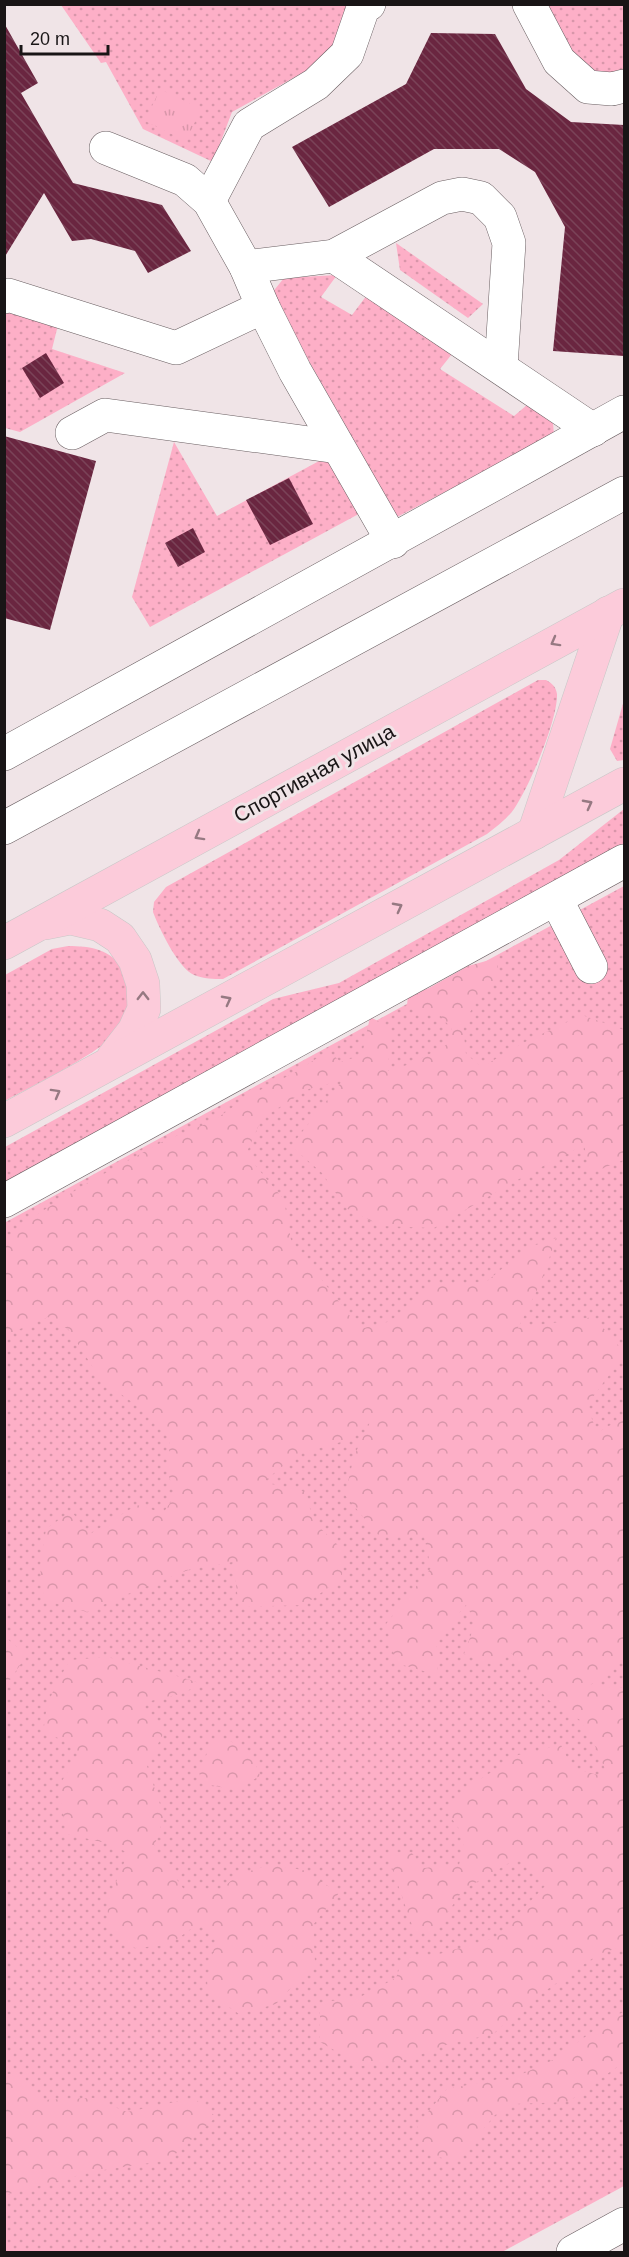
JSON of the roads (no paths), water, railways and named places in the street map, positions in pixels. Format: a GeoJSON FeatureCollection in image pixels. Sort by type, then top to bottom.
{"type":"FeatureCollection","features":[{"type":"Feature","properties":{"kind":"main road"},"geometry":{"type":"LineString","coordinates":[[534,833],[616,609]]}},
{"type":"Feature","properties":{"kind":"main road","name":"Спортивная улица"},"geometry":{"type":"LineString","coordinates":[[4,943],[616,609]]}},
{"type":"Feature","properties":{"kind":"main road"},"geometry":{"type":"LineString","coordinates":[[4,1121],[624,784]]}},
{"type":"Feature","properties":{"kind":"main road"},"geometry":{"type":"LineString","coordinates":[[39,924],[70,918],[100,925],[120,938],[135,960],[143,984],[144,1009],[134,1031],[108,1064]]}},
{"type":"Feature","properties":{"kind":"street"},"geometry":{"type":"LineString","coordinates":[[209,201],[249,125],[316,84],[347,54],[363,8],[369,4]]}},
{"type":"Feature","properties":{"kind":"street"},"geometry":{"type":"LineString","coordinates":[[529,4],[559,61],[588,87],[612,89],[624,86]]}},
{"type":"Feature","properties":{"kind":"street"},"geometry":{"type":"LineString","coordinates":[[106,148],[184,180],[209,201],[246,267],[263,307],[296,371],[393,542]]}},
{"type":"Feature","properties":{"kind":"street"},"geometry":{"type":"LineString","coordinates":[[246,267],[334,256],[442,198],[462,195],[481,198],[500,217],[509,243],[501,367]]}},
{"type":"Feature","properties":{"kind":"street"},"geometry":{"type":"LineString","coordinates":[[334,256],[593,430]]}},
{"type":"Feature","properties":{"kind":"street"},"geometry":{"type":"LineString","coordinates":[[4,297],[8,295],[176,348],[263,307]]}},
{"type":"Feature","properties":{"kind":"street"},"geometry":{"type":"LineString","coordinates":[[4,754],[393,542],[624,412]]}},
{"type":"Feature","properties":{"kind":"street"},"geometry":{"type":"LineString","coordinates":[[72,433],[105,415],[338,447]]}},
{"type":"Feature","properties":{"kind":"street"},"geometry":{"type":"LineString","coordinates":[[4,828],[624,493]]}},
{"type":"Feature","properties":{"kind":"street"},"geometry":{"type":"LineString","coordinates":[[4,1201],[624,861]]}},
{"type":"Feature","properties":{"kind":"street"},"geometry":{"type":"LineString","coordinates":[[556,899],[591,967]]}},
{"type":"Feature","properties":{"kind":"street"},"geometry":{"type":"LineString","coordinates":[[573,2253],[624,2224]]}}]}
